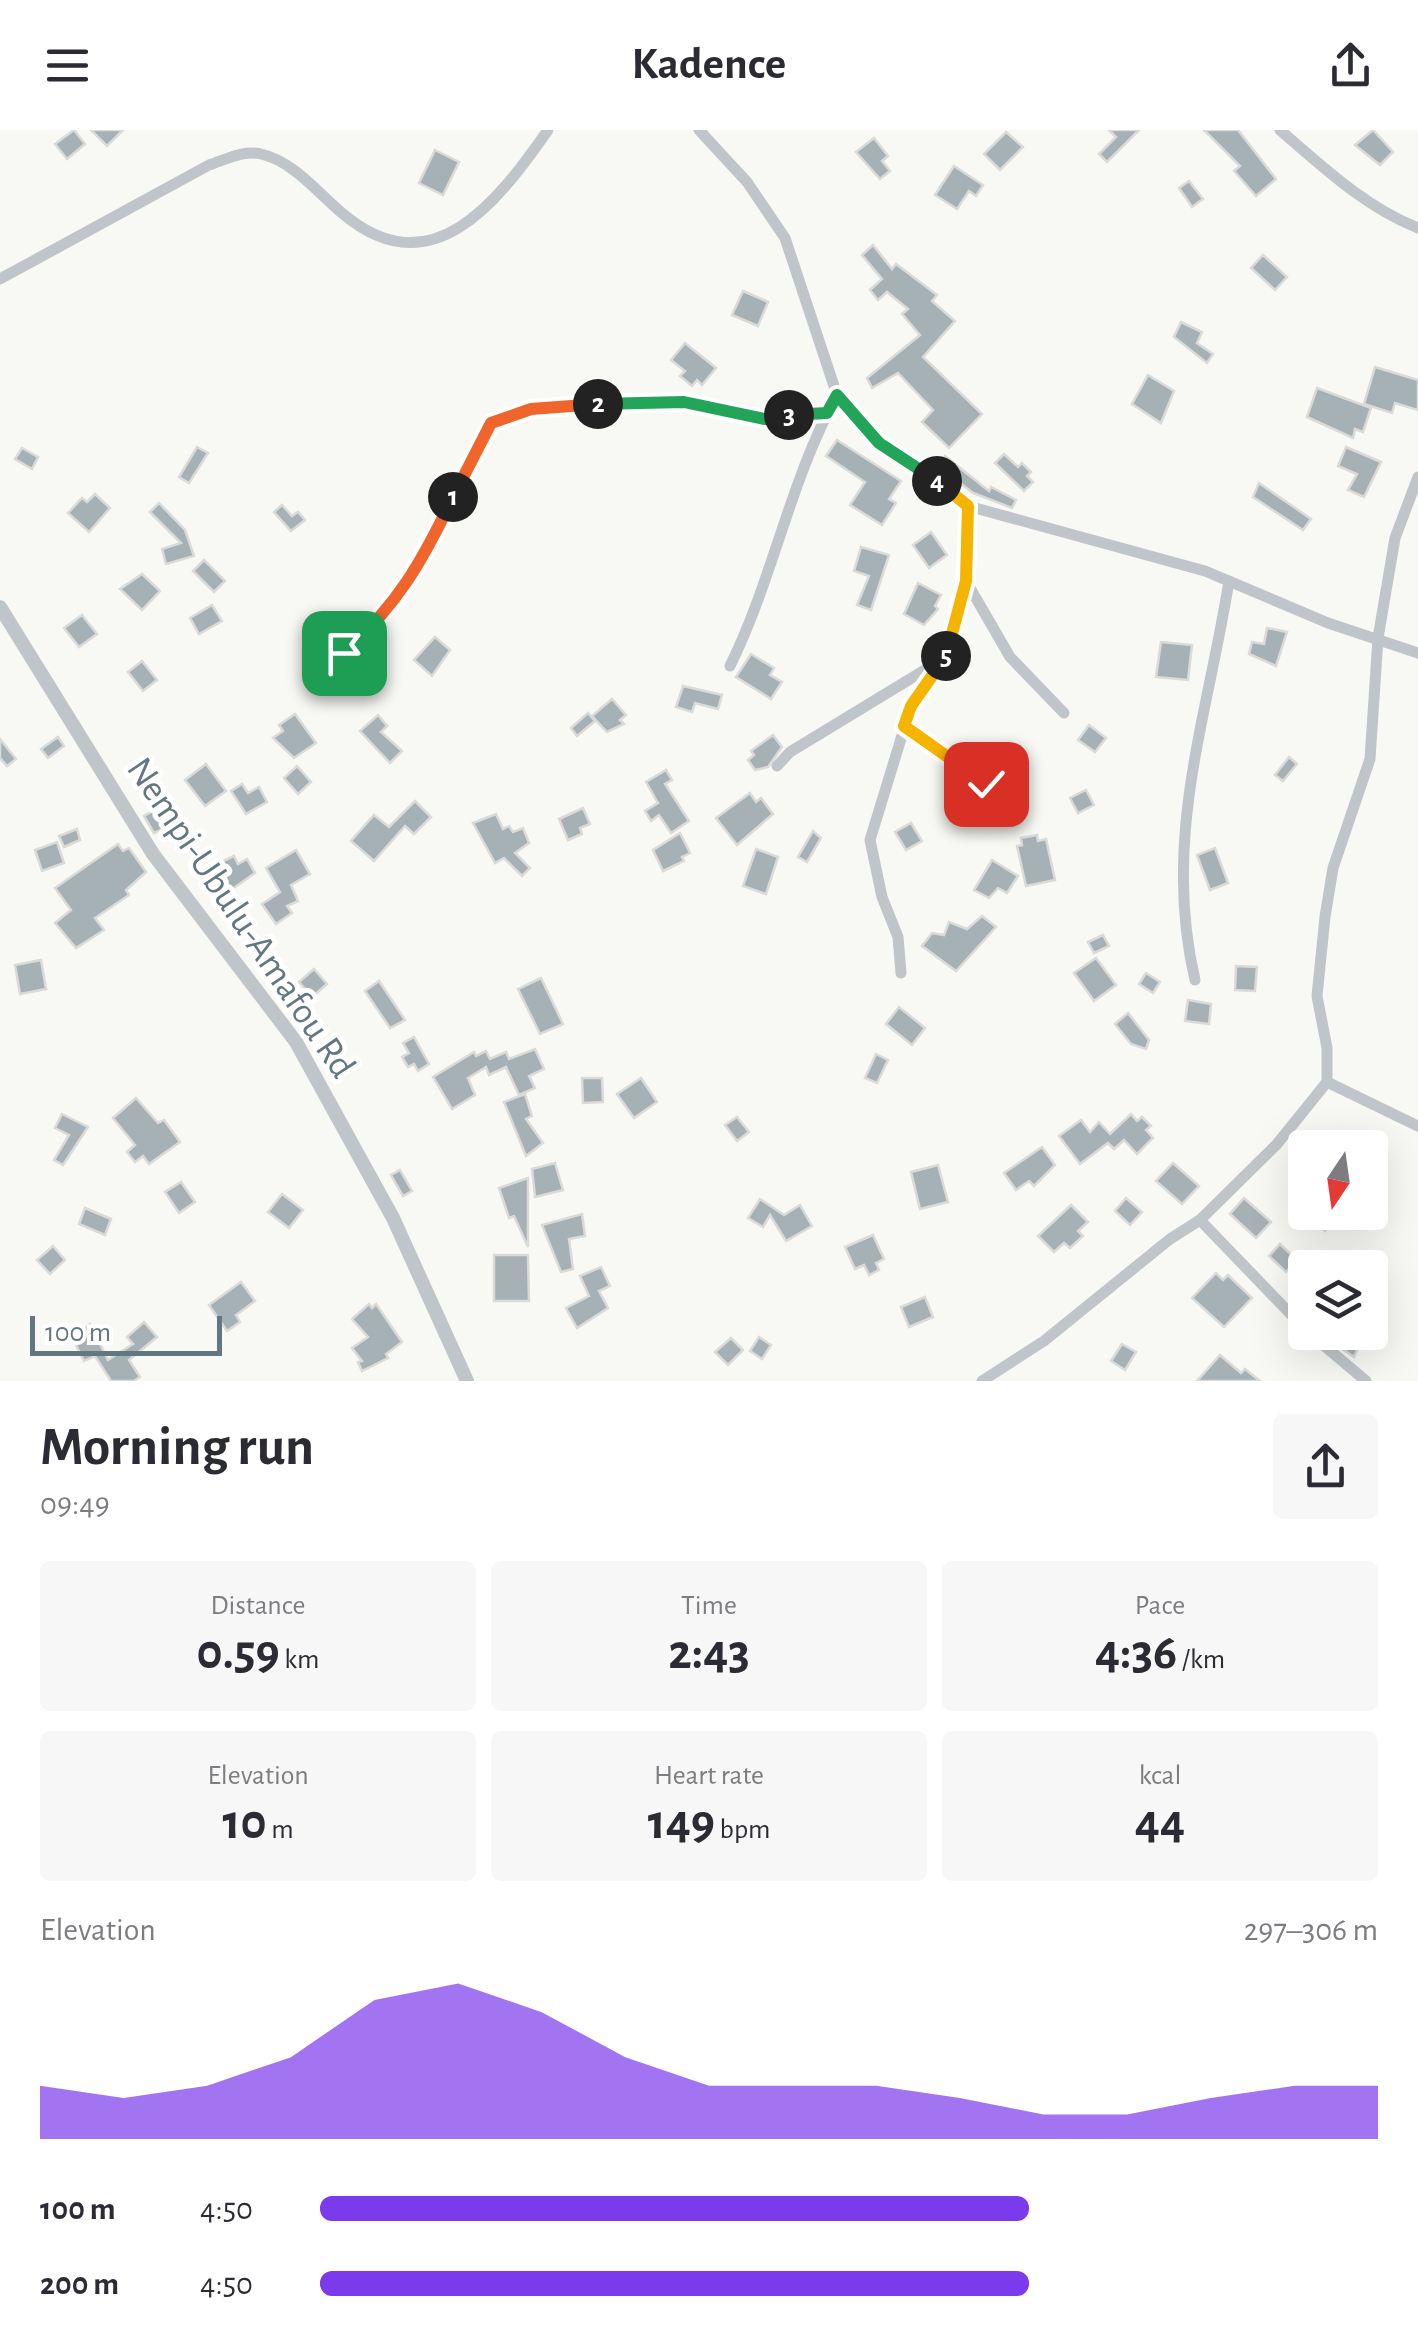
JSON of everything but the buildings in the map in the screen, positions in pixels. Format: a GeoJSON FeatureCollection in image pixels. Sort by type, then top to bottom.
{"type":"FeatureCollection","features":[{"type":"Feature","properties":{"kind":"street"},"geometry":{"type":"LineString","coordinates":[[0,279],[210,165],[243,153],[264,154],[285,166],[365,231],[395,245],[427,244],[478,212],[519,172],[548,130]]}},
{"type":"Feature","properties":{"kind":"street"},"geometry":{"type":"LineString","coordinates":[[699,130],[747,182],[785,238],[837,395],[879,443],[968,506],[1144,552],[1418,653]]}},
{"type":"Feature","properties":{"kind":"street"},"geometry":{"type":"LineString","coordinates":[[1280,130],[1358,196],[1392,218],[1418,228]]}},
{"type":"Feature","properties":{"kind":"street"},"geometry":{"type":"LineString","coordinates":[[730,666],[758,607],[827,413],[837,395]]}},
{"type":"Feature","properties":{"kind":"street"},"geometry":{"type":"LineString","coordinates":[[319,681],[382,618],[413,579],[491,423],[531,409],[632,401],[684,402],[764,419],[827,413]]}},
{"type":"Feature","properties":{"kind":"street"},"geometry":{"type":"LineString","coordinates":[[982,1381],[1044,1340],[1200,1220],[1277,1144],[1327,1082],[1318,966],[1333,868],[1370,759],[1378,638],[1395,538],[1418,477]]}},
{"type":"Feature","properties":{"kind":"street"},"geometry":{"type":"LineString","coordinates":[[902,973],[898,937],[882,897],[870,840],[911,706],[946,658],[966,581],[968,506]]}},
{"type":"Feature","properties":{"kind":"street"},"geometry":{"type":"LineString","coordinates":[[966,581],[1010,656],[1064,713]]}},
{"type":"Feature","properties":{"kind":"street"},"geometry":{"type":"LineString","coordinates":[[1195,980],[1180,882],[1182,828],[1229,581]]}},
{"type":"Feature","properties":{"kind":"street","name":"Nempi-Ubulu-Amafou Rd"},"geometry":{"type":"LineString","coordinates":[[0,607],[153,854],[296,1042],[393,1218],[467,1381]]}},
{"type":"Feature","properties":{"kind":"street"},"geometry":{"type":"LineString","coordinates":[[776,766],[790,752],[946,658]]}},
{"type":"Feature","properties":{"kind":"street"},"geometry":{"type":"LineString","coordinates":[[904,726],[986,784],[995,800]]}},
{"type":"Feature","properties":{"kind":"street"},"geometry":{"type":"LineString","coordinates":[[1327,1082],[1418,1126]]}},
{"type":"Feature","properties":{"kind":"street"},"geometry":{"type":"LineString","coordinates":[[1200,1220],[1288,1312]]}},
{"type":"Feature","properties":{"kind":"street"},"geometry":{"type":"LineString","coordinates":[[1329,1350],[1366,1381]]}},
{"type":"Feature","properties":{"kind":"route"},"geometry":{"type":"LineString","coordinates":[[344,653],[382,618],[413,579],[491,423],[531,409],[632,401],[684,402],[728,415],[764,419],[827,413],[837,395],[854,419],[879,443],[948,488],[968,506],[966,581],[958,618],[946,658],[911,706],[904,726],[986,784]]}}]}
